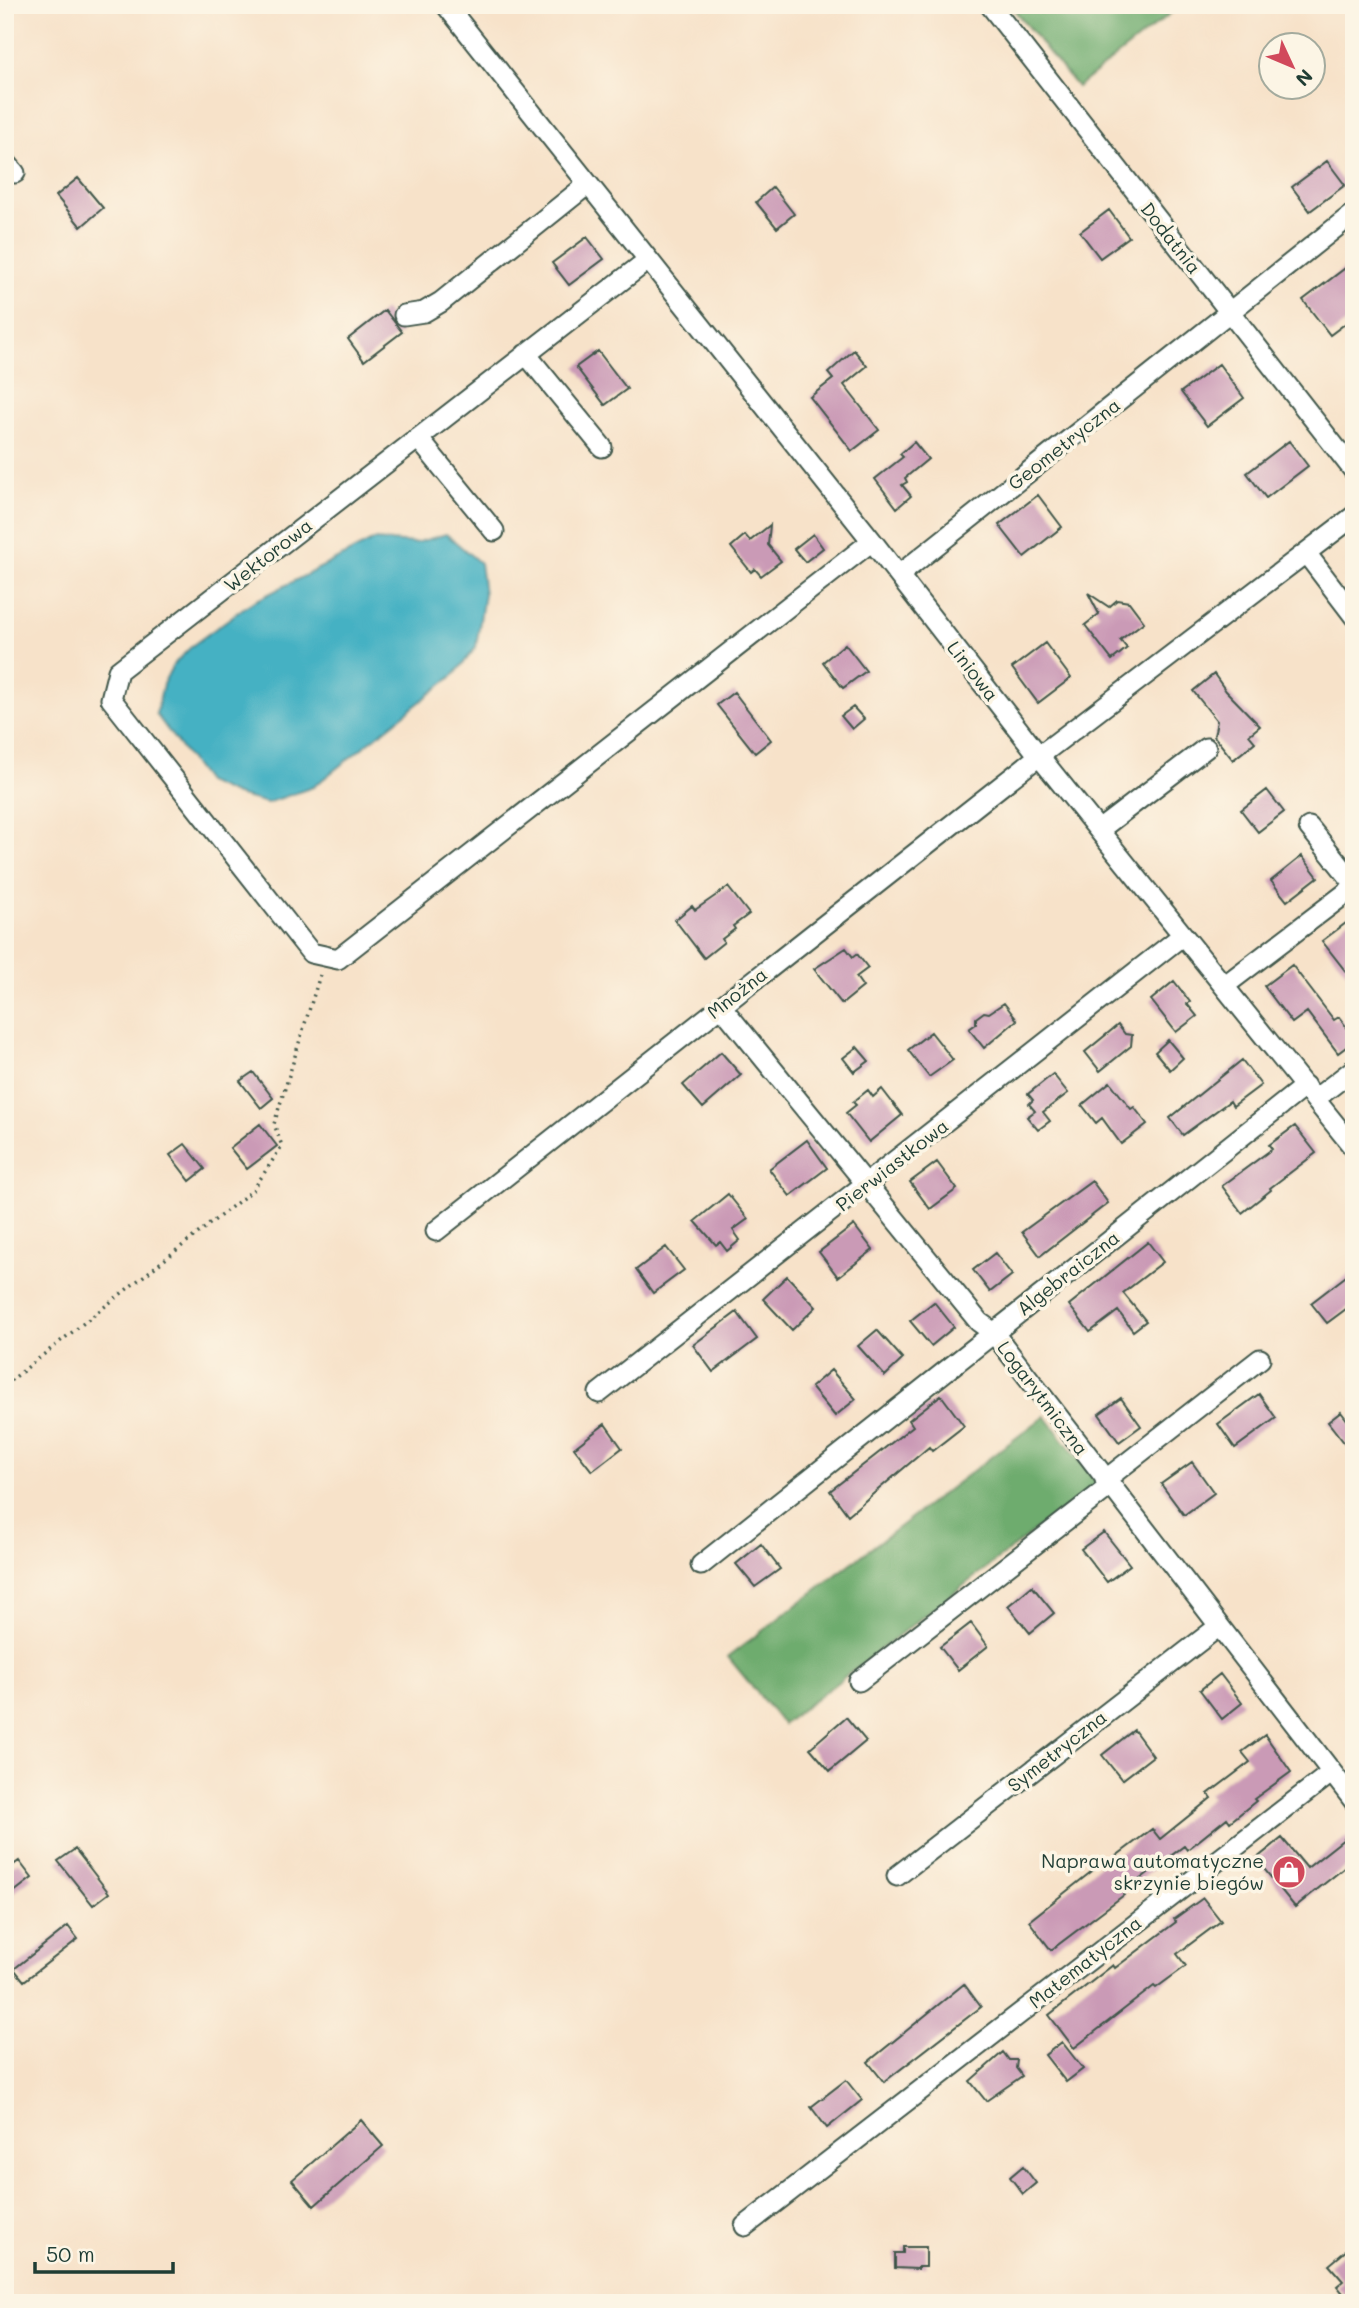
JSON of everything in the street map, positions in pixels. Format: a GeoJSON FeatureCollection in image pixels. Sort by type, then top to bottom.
{"type":"FeatureCollection","features":[{"type":"Feature","properties":{"kind":"street","name":"Liniowa"},"geometry":{"type":"LineString","coordinates":[[446,5],[899,575],[1039,756],[1354,1148]]}},
{"type":"Feature","properties":{"kind":"street","name":"Dodatnia"},"geometry":{"type":"LineString","coordinates":[[989,5],[1354,471]]}},
{"type":"Feature","properties":{"kind":"street"},"geometry":{"type":"LineString","coordinates":[[404,315],[424,312],[441,302],[592,188]]}},
{"type":"Feature","properties":{"kind":"street","name":"Geometryczna"},"geometry":{"type":"LineString","coordinates":[[899,575],[1354,213]]}},
{"type":"Feature","properties":{"kind":"street","name":"Wektorowa"},"geometry":{"type":"LineString","coordinates":[[326,956],[310,953],[111,699],[118,671],[648,260]]}},
{"type":"Feature","properties":{"kind":"street"},"geometry":{"type":"LineString","coordinates":[[526,354],[601,447]]}},
{"type":"Feature","properties":{"kind":"street"},"geometry":{"type":"LineString","coordinates":[[418,438],[494,531]]}},
{"type":"Feature","properties":{"kind":"street"},"geometry":{"type":"LineString","coordinates":[[1039,756],[1354,516]]}},
{"type":"Feature","properties":{"kind":"street"},"geometry":{"type":"LineString","coordinates":[[326,956],[338,959],[872,541]]}},
{"type":"Feature","properties":{"kind":"street"},"geometry":{"type":"LineString","coordinates":[[1306,553],[1354,616]]}},
{"type":"Feature","properties":{"kind":"street"},"geometry":{"type":"LineString","coordinates":[[1099,831],[1206,748]]}},
{"type":"Feature","properties":{"kind":"street","name":"Mnożna"},"geometry":{"type":"LineString","coordinates":[[436,1231],[1039,756]]}},
{"type":"Feature","properties":{"kind":"street"},"geometry":{"type":"LineString","coordinates":[[1224,986],[1354,885],[1309,827]]}},
{"type":"Feature","properties":{"kind":"street","name":"Pierwiastkowa"},"geometry":{"type":"LineString","coordinates":[[599,1393],[1183,935]]}},
{"type":"Feature","properties":{"kind":"street","name":"Logarytmiczna"},"geometry":{"type":"LineString","coordinates":[[721,1006],[979,1322],[993,1332],[1354,1801]]}},
{"type":"Feature","properties":{"kind":"street","name":"Algebraiczna"},"geometry":{"type":"LineString","coordinates":[[701,1565],[993,1332],[1310,1093],[1354,1069]]}},
{"type":"Feature","properties":{"kind":"street"},"geometry":{"type":"LineString","coordinates":[[859,1681],[1260,1359]]}},
{"type":"Feature","properties":{"kind":"street","name":"Symetryczna"},"geometry":{"type":"LineString","coordinates":[[897,1876],[1218,1627]]}},
{"type":"Feature","properties":{"kind":"street","name":"Matematyczna"},"geometry":{"type":"LineString","coordinates":[[745,2226],[1331,1773]]}},
{"type":"Feature","properties":{"kind":"path"},"geometry":{"type":"LineString","coordinates":[[5,1385],[253,1190],[282,1146],[274,1124],[326,956]]}},
{"type":"Feature","properties":{"kind":"green space"},"geometry":{"type":"Polygon","coordinates":[[[1010,5],[1181,5],[1077,87],[1010,5]]]}},
{"type":"Feature","properties":{"kind":"green space"},"geometry":{"type":"Polygon","coordinates":[[[1045,1416],[1097,1483],[783,1724],[728,1657],[1045,1416]]]}},
{"type":"Feature","properties":{"kind":"water"},"geometry":{"type":"Polygon","coordinates":[[[446,534],[480,563],[484,594],[476,647],[455,674],[313,787],[267,803],[236,795],[206,782],[156,714],[163,684],[173,665],[193,645],[249,604],[374,540],[415,543],[446,534]]]}},
{"type":"Feature","properties":{"kind":"building"},"geometry":{"type":"Polygon","coordinates":[[[1327,161],[1345,185],[1310,211],[1292,187],[1327,161]]]}},
{"type":"Feature","properties":{"kind":"building"},"geometry":{"type":"Polygon","coordinates":[[[78,178],[103,208],[81,227],[56,196],[78,178]]]}},
{"type":"Feature","properties":{"kind":"building"},"geometry":{"type":"Polygon","coordinates":[[[773,187],[794,214],[777,228],[756,202],[773,187]]]}},
{"type":"Feature","properties":{"kind":"building"},"geometry":{"type":"Polygon","coordinates":[[[1109,210],[1129,237],[1100,258],[1080,232],[1109,210]]]}},
{"type":"Feature","properties":{"kind":"building"},"geometry":{"type":"Polygon","coordinates":[[[587,237],[604,259],[569,285],[552,263],[587,237]]]}},
{"type":"Feature","properties":{"kind":"building"},"geometry":{"type":"Polygon","coordinates":[[[1348,266],[1354,274],[1354,317],[1330,335],[1303,300],[1348,266]]]}},
{"type":"Feature","properties":{"kind":"building"},"geometry":{"type":"Polygon","coordinates":[[[385,310],[402,332],[364,361],[348,339],[385,310]]]}},
{"type":"Feature","properties":{"kind":"building"},"geometry":{"type":"Polygon","coordinates":[[[854,350],[867,366],[844,385],[879,430],[852,451],[810,397],[833,379],[828,373],[854,350]]]}},
{"type":"Feature","properties":{"kind":"building"},"geometry":{"type":"Polygon","coordinates":[[[598,351],[627,389],[605,405],[576,367],[598,351]]]}},
{"type":"Feature","properties":{"kind":"building"},"geometry":{"type":"Polygon","coordinates":[[[1219,364],[1244,398],[1207,426],[1181,392],[1219,364]]]}},
{"type":"Feature","properties":{"kind":"building"},"geometry":{"type":"Polygon","coordinates":[[[1289,441],[1308,466],[1266,498],[1247,473],[1289,441]]]}},
{"type":"Feature","properties":{"kind":"building"},"geometry":{"type":"Polygon","coordinates":[[[914,442],[928,459],[905,478],[907,482],[902,485],[911,496],[897,508],[875,479],[903,457],[900,454],[914,442]]]}},
{"type":"Feature","properties":{"kind":"building"},"geometry":{"type":"Polygon","coordinates":[[[1038,495],[1062,527],[1024,557],[999,525],[1038,495]]]}},
{"type":"Feature","properties":{"kind":"building"},"geometry":{"type":"Polygon","coordinates":[[[770,525],[768,545],[781,561],[761,576],[755,569],[751,572],[731,547],[745,535],[750,541],[770,525]]]}},
{"type":"Feature","properties":{"kind":"building"},"geometry":{"type":"Polygon","coordinates":[[[813,534],[823,548],[805,562],[794,549],[813,534]]]}},
{"type":"Feature","properties":{"kind":"building"},"geometry":{"type":"Polygon","coordinates":[[[1088,593],[1109,607],[1117,600],[1129,602],[1144,622],[1120,640],[1127,648],[1112,660],[1085,625],[1099,614],[1088,593]]]}},
{"type":"Feature","properties":{"kind":"building"},"geometry":{"type":"Polygon","coordinates":[[[1045,643],[1071,678],[1038,703],[1012,668],[1045,643]]]}},
{"type":"Feature","properties":{"kind":"building"},"geometry":{"type":"Polygon","coordinates":[[[845,644],[866,671],[843,688],[823,662],[845,644]]]}},
{"type":"Feature","properties":{"kind":"building"},"geometry":{"type":"Polygon","coordinates":[[[1214,674],[1226,691],[1260,726],[1249,735],[1255,742],[1233,760],[1214,736],[1217,721],[1193,691],[1214,674]]]}},
{"type":"Feature","properties":{"kind":"building"},"geometry":{"type":"Polygon","coordinates":[[[734,692],[771,740],[755,753],[717,705],[734,692]]]}},
{"type":"Feature","properties":{"kind":"building"},"geometry":{"type":"Polygon","coordinates":[[[853,707],[864,719],[852,729],[841,716],[853,707]]]}},
{"type":"Feature","properties":{"kind":"building"},"geometry":{"type":"Polygon","coordinates":[[[1267,790],[1284,812],[1258,832],[1241,810],[1267,790]]]}},
{"type":"Feature","properties":{"kind":"building"},"geometry":{"type":"Polygon","coordinates":[[[1302,856],[1318,877],[1287,901],[1271,881],[1302,856]]]}},
{"type":"Feature","properties":{"kind":"building"},"geometry":{"type":"Polygon","coordinates":[[[728,887],[749,914],[733,926],[735,929],[722,939],[724,942],[704,958],[675,920],[692,906],[695,910],[728,887]]]}},
{"type":"Feature","properties":{"kind":"building"},"geometry":{"type":"Polygon","coordinates":[[[1354,917],[1354,982],[1322,941],[1354,917]]]}},
{"type":"Feature","properties":{"kind":"building"},"geometry":{"type":"Polygon","coordinates":[[[846,948],[853,957],[857,954],[868,968],[856,977],[863,987],[842,1004],[814,969],[846,948]]]}},
{"type":"Feature","properties":{"kind":"building"},"geometry":{"type":"Polygon","coordinates":[[[1292,965],[1334,1020],[1339,1017],[1354,1037],[1354,1041],[1338,1053],[1307,1012],[1292,1023],[1264,986],[1292,965]]]}},
{"type":"Feature","properties":{"kind":"building"},"geometry":{"type":"Polygon","coordinates":[[[1174,981],[1197,1016],[1176,1032],[1151,1000],[1174,981]]]}},
{"type":"Feature","properties":{"kind":"building"},"geometry":{"type":"Polygon","coordinates":[[[1004,1003],[1017,1020],[984,1048],[969,1029],[984,1012],[989,1013],[1004,1003]]]}},
{"type":"Feature","properties":{"kind":"building"},"geometry":{"type":"Polygon","coordinates":[[[1118,1025],[1125,1034],[1132,1035],[1131,1046],[1100,1071],[1085,1052],[1118,1025]]]}},
{"type":"Feature","properties":{"kind":"building"},"geometry":{"type":"Polygon","coordinates":[[[931,1032],[953,1060],[929,1077],[908,1050],[931,1032]]]}},
{"type":"Feature","properties":{"kind":"building"},"geometry":{"type":"Polygon","coordinates":[[[1168,1040],[1183,1058],[1170,1070],[1155,1052],[1168,1040]]]}},
{"type":"Feature","properties":{"kind":"building"},"geometry":{"type":"Polygon","coordinates":[[[857,1047],[869,1061],[854,1072],[843,1058],[857,1047]]]}},
{"type":"Feature","properties":{"kind":"building"},"geometry":{"type":"Polygon","coordinates":[[[721,1052],[741,1075],[703,1108],[683,1085],[721,1052]]]}},
{"type":"Feature","properties":{"kind":"building"},"geometry":{"type":"Polygon","coordinates":[[[1242,1060],[1261,1085],[1233,1106],[1230,1101],[1183,1135],[1170,1118],[1242,1060]]]}},
{"type":"Feature","properties":{"kind":"building"},"geometry":{"type":"Polygon","coordinates":[[[253,1072],[273,1098],[261,1108],[240,1081],[253,1072]]]}},
{"type":"Feature","properties":{"kind":"building"},"geometry":{"type":"Polygon","coordinates":[[[1053,1074],[1068,1093],[1043,1112],[1050,1121],[1038,1130],[1027,1117],[1035,1111],[1029,1104],[1033,1100],[1028,1094],[1053,1074]]]}},
{"type":"Feature","properties":{"kind":"building"},"geometry":{"type":"Polygon","coordinates":[[[1110,1082],[1147,1124],[1121,1144],[1102,1118],[1096,1123],[1082,1105],[1110,1082]]]}},
{"type":"Feature","properties":{"kind":"building"},"geometry":{"type":"Polygon","coordinates":[[[882,1089],[902,1115],[869,1142],[846,1113],[856,1105],[853,1102],[868,1090],[873,1097],[882,1089]]]}},
{"type":"Feature","properties":{"kind":"building"},"geometry":{"type":"Polygon","coordinates":[[[260,1124],[277,1146],[247,1169],[230,1148],[260,1124]]]}},
{"type":"Feature","properties":{"kind":"building"},"geometry":{"type":"Polygon","coordinates":[[[1295,1126],[1316,1153],[1242,1213],[1222,1186],[1272,1149],[1269,1145],[1295,1126]]]}},
{"type":"Feature","properties":{"kind":"building"},"geometry":{"type":"Polygon","coordinates":[[[807,1140],[827,1168],[790,1196],[769,1169],[807,1140]]]}},
{"type":"Feature","properties":{"kind":"building"},"geometry":{"type":"Polygon","coordinates":[[[185,1144],[205,1169],[190,1181],[170,1155],[185,1144]]]}},
{"type":"Feature","properties":{"kind":"building"},"geometry":{"type":"Polygon","coordinates":[[[937,1162],[957,1189],[930,1209],[910,1182],[937,1162]]]}},
{"type":"Feature","properties":{"kind":"building"},"geometry":{"type":"Polygon","coordinates":[[[1092,1181],[1108,1203],[1040,1256],[1022,1232],[1092,1181]]]}},
{"type":"Feature","properties":{"kind":"building"},"geometry":{"type":"Polygon","coordinates":[[[728,1194],[748,1219],[733,1230],[740,1240],[727,1251],[720,1242],[716,1245],[695,1221],[728,1194]]]}},
{"type":"Feature","properties":{"kind":"building"},"geometry":{"type":"Polygon","coordinates":[[[854,1225],[873,1250],[838,1277],[819,1252],[854,1225]]]}},
{"type":"Feature","properties":{"kind":"building"},"geometry":{"type":"Polygon","coordinates":[[[1148,1242],[1163,1262],[1123,1293],[1146,1321],[1133,1331],[1118,1311],[1090,1332],[1069,1305],[1148,1242]]]}},
{"type":"Feature","properties":{"kind":"building"},"geometry":{"type":"Polygon","coordinates":[[[666,1247],[684,1270],[653,1293],[636,1270],[666,1247]]]}},
{"type":"Feature","properties":{"kind":"building"},"geometry":{"type":"Polygon","coordinates":[[[995,1253],[1012,1275],[990,1292],[973,1270],[995,1253]]]}},
{"type":"Feature","properties":{"kind":"building"},"geometry":{"type":"Polygon","coordinates":[[[1354,1270],[1354,1303],[1327,1323],[1311,1303],[1354,1270]]]}},
{"type":"Feature","properties":{"kind":"building"},"geometry":{"type":"Polygon","coordinates":[[[787,1276],[816,1307],[792,1330],[763,1299],[787,1276]]]}},
{"type":"Feature","properties":{"kind":"building"},"geometry":{"type":"Polygon","coordinates":[[[934,1302],[954,1327],[931,1346],[910,1321],[934,1302]]]}},
{"type":"Feature","properties":{"kind":"building"},"geometry":{"type":"Polygon","coordinates":[[[737,1312],[757,1339],[713,1372],[693,1345],[737,1312]]]}},
{"type":"Feature","properties":{"kind":"building"},"geometry":{"type":"Polygon","coordinates":[[[877,1330],[903,1359],[885,1376],[858,1346],[877,1330]]]}},
{"type":"Feature","properties":{"kind":"building"},"geometry":{"type":"Polygon","coordinates":[[[831,1370],[856,1399],[835,1416],[811,1387],[831,1370]]]}},
{"type":"Feature","properties":{"kind":"building"},"geometry":{"type":"Polygon","coordinates":[[[1259,1394],[1276,1418],[1235,1448],[1218,1424],[1259,1394]]]}},
{"type":"Feature","properties":{"kind":"building"},"geometry":{"type":"Polygon","coordinates":[[[941,1395],[964,1426],[932,1451],[929,1447],[848,1515],[830,1491],[913,1426],[909,1420],[941,1395]]]}},
{"type":"Feature","properties":{"kind":"building"},"geometry":{"type":"Polygon","coordinates":[[[1121,1398],[1141,1426],[1119,1442],[1099,1414],[1121,1398]]]}},
{"type":"Feature","properties":{"kind":"building"},"geometry":{"type":"Polygon","coordinates":[[[1341,1412],[1354,1429],[1354,1455],[1328,1422],[1341,1412]]]}},
{"type":"Feature","properties":{"kind":"building"},"geometry":{"type":"Polygon","coordinates":[[[605,1424],[622,1448],[592,1471],[574,1448],[605,1424]]]}},
{"type":"Feature","properties":{"kind":"building"},"geometry":{"type":"Polygon","coordinates":[[[1192,1462],[1214,1493],[1184,1515],[1161,1484],[1192,1462]]]}},
{"type":"Feature","properties":{"kind":"building"},"geometry":{"type":"Polygon","coordinates":[[[1104,1532],[1130,1565],[1107,1582],[1081,1549],[1104,1532]]]}},
{"type":"Feature","properties":{"kind":"building"},"geometry":{"type":"Polygon","coordinates":[[[761,1544],[780,1569],[755,1587],[736,1564],[761,1544]]]}},
{"type":"Feature","properties":{"kind":"building"},"geometry":{"type":"Polygon","coordinates":[[[1032,1586],[1054,1613],[1030,1633],[1008,1606],[1032,1586]]]}},
{"type":"Feature","properties":{"kind":"building"},"geometry":{"type":"Polygon","coordinates":[[[971,1623],[988,1646],[958,1670],[940,1647],[971,1623]]]}},
{"type":"Feature","properties":{"kind":"building"},"geometry":{"type":"Polygon","coordinates":[[[1220,1674],[1242,1703],[1222,1719],[1200,1690],[1220,1674]]]}},
{"type":"Feature","properties":{"kind":"building"},"geometry":{"type":"Polygon","coordinates":[[[846,1717],[866,1741],[830,1771],[810,1748],[846,1717]]]}},
{"type":"Feature","properties":{"kind":"building"},"geometry":{"type":"Polygon","coordinates":[[[1134,1730],[1153,1756],[1122,1780],[1102,1755],[1134,1730]]]}},
{"type":"Feature","properties":{"kind":"building"},"geometry":{"type":"Polygon","coordinates":[[[1265,1735],[1291,1772],[1254,1799],[1256,1801],[1230,1822],[1227,1818],[1187,1850],[1184,1846],[1051,1950],[1029,1921],[1101,1864],[1103,1866],[1152,1829],[1160,1839],[1211,1798],[1208,1794],[1250,1762],[1242,1752],[1265,1735]]]}},
{"type":"Feature","properties":{"kind":"building","name":"Naprawa automatyczne skrzynie biegów"},"geometry":{"type":"Polygon","coordinates":[[[1354,1831],[1354,1860],[1295,1907],[1256,1859],[1282,1838],[1307,1868],[1354,1831]]]}},
{"type":"Feature","properties":{"kind":"building"},"geometry":{"type":"Polygon","coordinates":[[[75,1849],[109,1893],[93,1905],[58,1861],[75,1849]]]}},
{"type":"Feature","properties":{"kind":"building"},"geometry":{"type":"Polygon","coordinates":[[[19,1861],[32,1878],[5,1899],[5,1871],[19,1861]]]}},
{"type":"Feature","properties":{"kind":"building"},"geometry":{"type":"Polygon","coordinates":[[[1203,1898],[1221,1921],[1177,1954],[1186,1966],[1156,1988],[1154,1986],[1074,2048],[1049,2015],[1113,1965],[1115,1968],[1176,1922],[1174,1919],[1203,1898]]]}},
{"type":"Feature","properties":{"kind":"building"},"geometry":{"type":"Polygon","coordinates":[[[68,1926],[78,1939],[24,1981],[14,1969],[68,1926]]]}},
{"type":"Feature","properties":{"kind":"building"},"geometry":{"type":"Polygon","coordinates":[[[964,1984],[981,2007],[884,2082],[868,2062],[964,1984]]]}},
{"type":"Feature","properties":{"kind":"building"},"geometry":{"type":"Polygon","coordinates":[[[1062,2042],[1083,2069],[1066,2082],[1045,2055],[1062,2042]]]}},
{"type":"Feature","properties":{"kind":"building"},"geometry":{"type":"Polygon","coordinates":[[[1003,2052],[1009,2060],[1017,2060],[1016,2068],[1022,2076],[986,2101],[970,2081],[1003,2052]]]}},
{"type":"Feature","properties":{"kind":"building"},"geometry":{"type":"Polygon","coordinates":[[[846,2080],[862,2100],[827,2128],[811,2107],[846,2080]]]}},
{"type":"Feature","properties":{"kind":"building"},"geometry":{"type":"Polygon","coordinates":[[[361,2120],[383,2146],[314,2206],[292,2180],[361,2120]]]}},
{"type":"Feature","properties":{"kind":"building"},"geometry":{"type":"Polygon","coordinates":[[[1023,2166],[1036,2183],[1023,2194],[1010,2177],[1023,2166]]]}},
{"type":"Feature","properties":{"kind":"building"},"geometry":{"type":"Polygon","coordinates":[[[1354,2244],[1354,2303],[1351,2303],[1337,2286],[1343,2281],[1329,2265],[1354,2244]]]}},
{"type":"Feature","properties":{"kind":"building"},"geometry":{"type":"Polygon","coordinates":[[[903,2247],[926,2247],[926,2267],[895,2268],[895,2253],[903,2253],[903,2247]]]}},
{"type":"Feature","properties":{"kind":"place","name":"Naprawa automatyczne skrzynie biegów"},"geometry":{"type":"Point","coordinates":[1289,1872]}}]}
